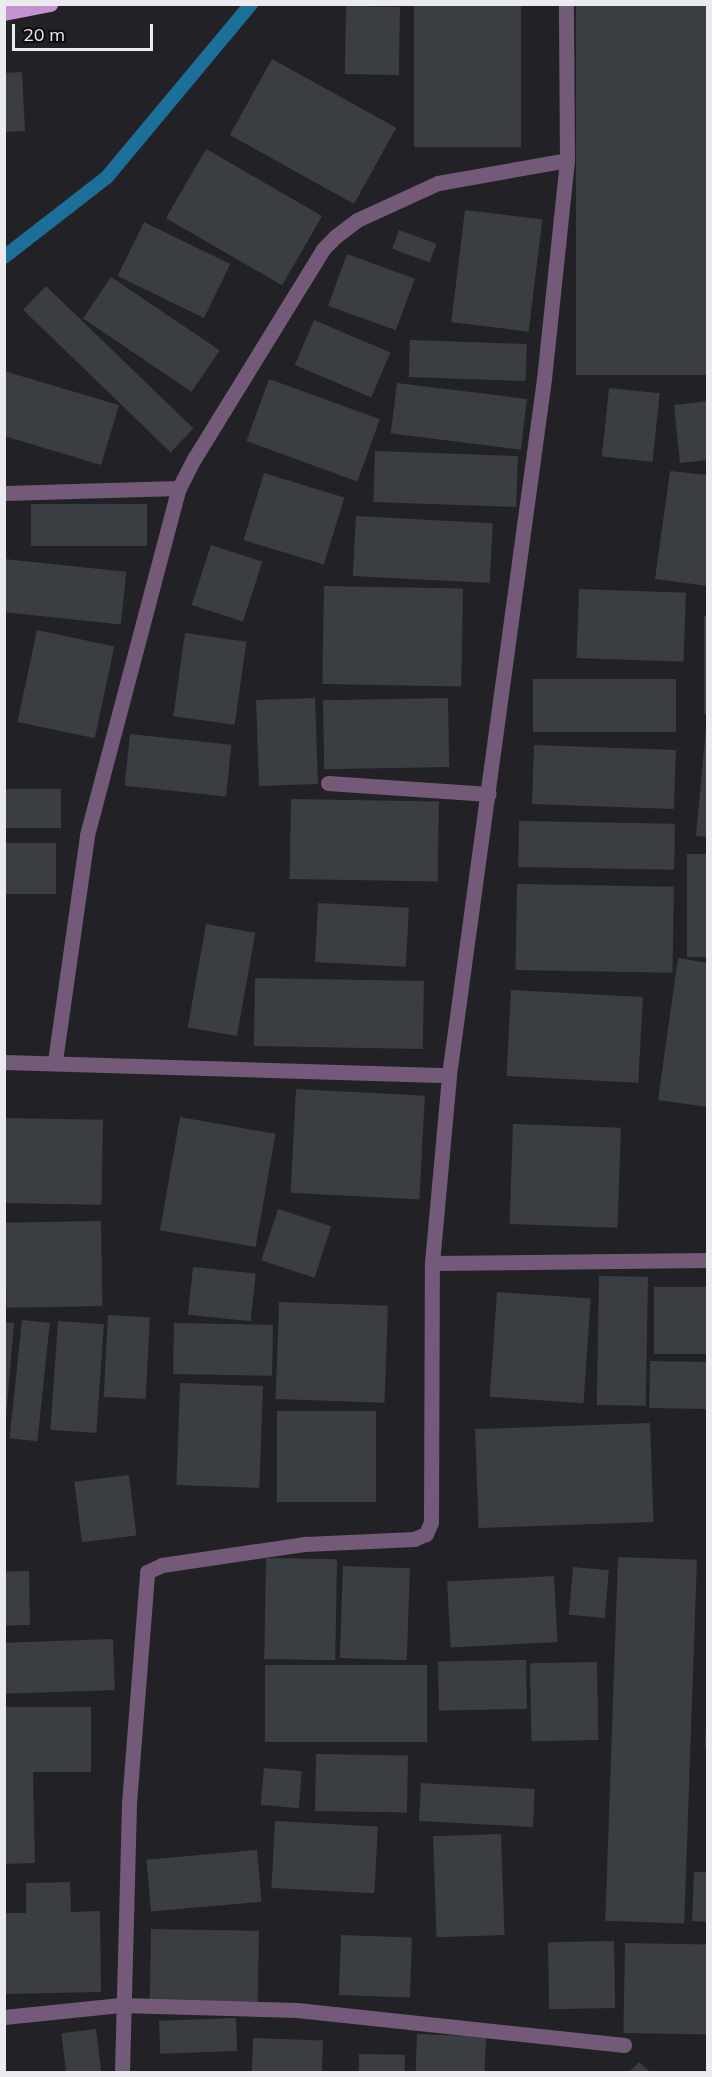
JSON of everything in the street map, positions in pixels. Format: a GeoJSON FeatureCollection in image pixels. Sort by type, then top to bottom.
{"type":"FeatureCollection","features":[{"type":"Feature","properties":{"kind":"main road"},"geometry":{"type":"LineString","coordinates":[[4,13],[50,4]]}},
{"type":"Feature","properties":{"kind":"street"},"geometry":{"type":"LineString","coordinates":[[122,2073],[120,2005],[147,1572],[261,1549],[426,1534],[431,1522],[432,1263],[449,1075],[544,379],[567,160],[566,4]]}},
{"type":"Feature","properties":{"kind":"street"},"geometry":{"type":"LineString","coordinates":[[55,1061],[87,835],[179,488],[323,249],[336,236],[357,220],[438,183],[567,160]]}},
{"type":"Feature","properties":{"kind":"street"},"geometry":{"type":"LineString","coordinates":[[4,493],[179,488]]}},
{"type":"Feature","properties":{"kind":"street"},"geometry":{"type":"LineString","coordinates":[[328,783],[489,794]]}},
{"type":"Feature","properties":{"kind":"street"},"geometry":{"type":"LineString","coordinates":[[4,1062],[55,1061],[449,1075]]}},
{"type":"Feature","properties":{"kind":"street"},"geometry":{"type":"LineString","coordinates":[[432,1263],[708,1260]]}},
{"type":"Feature","properties":{"kind":"street"},"geometry":{"type":"LineString","coordinates":[[4,2017],[120,2005],[411,2018],[624,2045]]}},
{"type":"Feature","properties":{"kind":"building"},"geometry":{"type":"Polygon","coordinates":[[[414,4],[521,4],[521,147],[414,147],[414,4]]]}},
{"type":"Feature","properties":{"kind":"building"},"geometry":{"type":"Polygon","coordinates":[[[576,4],[708,4],[708,375],[576,375],[576,4]]]}},
{"type":"Feature","properties":{"kind":"building"},"geometry":{"type":"Polygon","coordinates":[[[346,6],[400,7],[399,75],[345,74],[346,6]]]}},
{"type":"Feature","properties":{"kind":"building"},"geometry":{"type":"Polygon","coordinates":[[[272,59],[396,128],[354,204],[230,135],[272,59]]]}},
{"type":"Feature","properties":{"kind":"building"},"geometry":{"type":"Polygon","coordinates":[[[22,72],[25,131],[4,132],[4,73],[22,72]]]}},
{"type":"Feature","properties":{"kind":"building"},"geometry":{"type":"Polygon","coordinates":[[[206,149],[322,216],[282,285],[166,218],[206,149]]]}},
{"type":"Feature","properties":{"kind":"building"},"geometry":{"type":"Polygon","coordinates":[[[465,210],[542,220],[529,332],[451,322],[465,210]]]}},
{"type":"Feature","properties":{"kind":"building"},"geometry":{"type":"Polygon","coordinates":[[[144,222],[230,264],[204,318],[118,276],[144,222]]]}},
{"type":"Feature","properties":{"kind":"building"},"geometry":{"type":"Polygon","coordinates":[[[399,230],[437,244],[430,262],[392,249],[399,230]]]}},
{"type":"Feature","properties":{"kind":"building"},"geometry":{"type":"Polygon","coordinates":[[[347,254],[415,279],[396,330],[328,306],[347,254]]]}},
{"type":"Feature","properties":{"kind":"building"},"geometry":{"type":"Polygon","coordinates":[[[111,277],[220,350],[192,392],[83,318],[111,277]]]}},
{"type":"Feature","properties":{"kind":"building"},"geometry":{"type":"Polygon","coordinates":[[[46,286],[193,428],[171,452],[23,310],[46,286]]]}},
{"type":"Feature","properties":{"kind":"building"},"geometry":{"type":"Polygon","coordinates":[[[314,320],[390,352],[371,398],[295,365],[314,320]]]}},
{"type":"Feature","properties":{"kind":"building"},"geometry":{"type":"Polygon","coordinates":[[[410,340],[527,344],[526,381],[409,377],[410,340]]]}},
{"type":"Feature","properties":{"kind":"building"},"geometry":{"type":"Polygon","coordinates":[[[4,371],[119,405],[101,465],[4,436],[4,371]]]}},
{"type":"Feature","properties":{"kind":"building"},"geometry":{"type":"Polygon","coordinates":[[[269,379],[380,419],[357,481],[246,441],[269,379]]]}},
{"type":"Feature","properties":{"kind":"building"},"geometry":{"type":"Polygon","coordinates":[[[397,383],[527,399],[521,450],[391,434],[397,383]]]}},
{"type":"Feature","properties":{"kind":"building"},"geometry":{"type":"Polygon","coordinates":[[[609,388],[660,393],[653,462],[602,457],[609,388]]]}},
{"type":"Feature","properties":{"kind":"building"},"geometry":{"type":"Polygon","coordinates":[[[708,401],[708,460],[680,463],[674,405],[708,401]]]}},
{"type":"Feature","properties":{"kind":"building"},"geometry":{"type":"Polygon","coordinates":[[[375,451],[518,456],[516,507],[373,502],[375,451]]]}},
{"type":"Feature","properties":{"kind":"building"},"geometry":{"type":"Polygon","coordinates":[[[670,471],[708,475],[708,586],[655,579],[670,471]]]}},
{"type":"Feature","properties":{"kind":"building"},"geometry":{"type":"Polygon","coordinates":[[[264,473],[344,498],[324,565],[244,540],[264,473]]]}},
{"type":"Feature","properties":{"kind":"building"},"geometry":{"type":"Polygon","coordinates":[[[31,504],[147,504],[147,546],[31,546],[31,504]]]}},
{"type":"Feature","properties":{"kind":"building"},"geometry":{"type":"Polygon","coordinates":[[[356,516],[493,523],[490,583],[353,576],[356,516]]]}},
{"type":"Feature","properties":{"kind":"building"},"geometry":{"type":"Polygon","coordinates":[[[211,545],[262,562],[243,622],[192,605],[211,545]]]}},
{"type":"Feature","properties":{"kind":"building"},"geometry":{"type":"Polygon","coordinates":[[[4,559],[126,572],[121,625],[4,612],[4,559]]]}},
{"type":"Feature","properties":{"kind":"building"},"geometry":{"type":"Polygon","coordinates":[[[324,586],[463,588],[461,686],[322,684],[324,586]]]}},
{"type":"Feature","properties":{"kind":"building"},"geometry":{"type":"Polygon","coordinates":[[[579,589],[686,593],[684,662],[577,658],[579,589]]]}},
{"type":"Feature","properties":{"kind":"building"},"geometry":{"type":"Polygon","coordinates":[[[704,616],[708,616],[708,714],[704,714],[704,616]]]}},
{"type":"Feature","properties":{"kind":"building"},"geometry":{"type":"Polygon","coordinates":[[[37,630],[114,646],[95,738],[17,722],[37,630]]]}},
{"type":"Feature","properties":{"kind":"building"},"geometry":{"type":"Polygon","coordinates":[[[185,633],[246,642],[235,725],[173,716],[185,633]]]}},
{"type":"Feature","properties":{"kind":"building"},"geometry":{"type":"Polygon","coordinates":[[[533,679],[676,679],[676,732],[533,732],[533,679]]]}},
{"type":"Feature","properties":{"kind":"building"},"geometry":{"type":"Polygon","coordinates":[[[315,698],[318,784],[259,786],[256,700],[315,698]]]}},
{"type":"Feature","properties":{"kind":"building"},"geometry":{"type":"Polygon","coordinates":[[[448,698],[449,767],[324,769],[323,700],[448,698]]]}},
{"type":"Feature","properties":{"kind":"building"},"geometry":{"type":"Polygon","coordinates":[[[706,728],[708,728],[708,837],[696,836],[706,728]]]}},
{"type":"Feature","properties":{"kind":"building"},"geometry":{"type":"Polygon","coordinates":[[[130,734],[231,745],[226,796],[125,786],[130,734]]]}},
{"type":"Feature","properties":{"kind":"building"},"geometry":{"type":"Polygon","coordinates":[[[534,745],[676,750],[674,809],[532,804],[534,745]]]}},
{"type":"Feature","properties":{"kind":"building"},"geometry":{"type":"Polygon","coordinates":[[[4,789],[61,789],[61,828],[4,828],[4,789]]]}},
{"type":"Feature","properties":{"kind":"building"},"geometry":{"type":"Polygon","coordinates":[[[291,799],[439,802],[438,882],[290,879],[291,799]]]}},
{"type":"Feature","properties":{"kind":"building"},"geometry":{"type":"Polygon","coordinates":[[[519,821],[675,824],[674,870],[518,867],[519,821]]]}},
{"type":"Feature","properties":{"kind":"building"},"geometry":{"type":"Polygon","coordinates":[[[4,843],[56,843],[56,894],[4,894],[4,843]]]}},
{"type":"Feature","properties":{"kind":"building"},"geometry":{"type":"Polygon","coordinates":[[[687,854],[708,854],[708,957],[687,957],[687,854]]]}},
{"type":"Feature","properties":{"kind":"building"},"geometry":{"type":"Polygon","coordinates":[[[517,884],[674,887],[672,973],[515,970],[517,884]]]}},
{"type":"Feature","properties":{"kind":"building"},"geometry":{"type":"Polygon","coordinates":[[[318,903],[409,908],[406,967],[315,962],[318,903]]]}},
{"type":"Feature","properties":{"kind":"building"},"geometry":{"type":"Polygon","coordinates":[[[206,924],[255,933],[237,1036],[188,1027],[206,924]]]}},
{"type":"Feature","properties":{"kind":"building"},"geometry":{"type":"Polygon","coordinates":[[[678,958],[708,963],[708,1107],[658,1100],[678,958]]]}},
{"type":"Feature","properties":{"kind":"building"},"geometry":{"type":"Polygon","coordinates":[[[255,978],[424,981],[423,1049],[254,1046],[255,978]]]}},
{"type":"Feature","properties":{"kind":"building"},"geometry":{"type":"Polygon","coordinates":[[[511,990],[643,997],[638,1083],[506,1076],[511,990]]]}},
{"type":"Feature","properties":{"kind":"building"},"geometry":{"type":"Polygon","coordinates":[[[296,1089],[425,1096],[419,1200],[291,1193],[296,1089]]]}},
{"type":"Feature","properties":{"kind":"building"},"geometry":{"type":"Polygon","coordinates":[[[180,1117],[276,1134],[256,1247],[160,1230],[180,1117]]]}},
{"type":"Feature","properties":{"kind":"building"},"geometry":{"type":"Polygon","coordinates":[[[4,1118],[103,1120],[102,1205],[4,1203],[4,1118]]]}},
{"type":"Feature","properties":{"kind":"building"},"geometry":{"type":"Polygon","coordinates":[[[513,1124],[621,1128],[617,1228],[510,1224],[513,1124]]]}},
{"type":"Feature","properties":{"kind":"building"},"geometry":{"type":"Polygon","coordinates":[[[278,1209],[331,1226],[315,1278],[261,1260],[278,1209]]]}},
{"type":"Feature","properties":{"kind":"building"},"geometry":{"type":"Polygon","coordinates":[[[101,1221],[102,1306],[6,1308],[5,1223],[101,1221]]]}},
{"type":"Feature","properties":{"kind":"building"},"geometry":{"type":"Polygon","coordinates":[[[193,1267],[256,1274],[251,1321],[188,1315],[193,1267]]]}},
{"type":"Feature","properties":{"kind":"building"},"geometry":{"type":"Polygon","coordinates":[[[599,1276],[648,1277],[646,1406],[597,1405],[599,1276]]]}},
{"type":"Feature","properties":{"kind":"building"},"geometry":{"type":"Polygon","coordinates":[[[654,1287],[708,1287],[708,1354],[654,1354],[654,1287]]]}},
{"type":"Feature","properties":{"kind":"building"},"geometry":{"type":"Polygon","coordinates":[[[497,1292],[591,1299],[583,1403],[490,1397],[497,1292]]]}},
{"type":"Feature","properties":{"kind":"building"},"geometry":{"type":"Polygon","coordinates":[[[279,1302],[388,1306],[385,1403],[276,1399],[279,1302]]]}},
{"type":"Feature","properties":{"kind":"building"},"geometry":{"type":"Polygon","coordinates":[[[108,1315],[150,1317],[146,1399],[104,1397],[108,1315]]]}},
{"type":"Feature","properties":{"kind":"building"},"geometry":{"type":"Polygon","coordinates":[[[22,1320],[50,1323],[37,1441],[10,1438],[22,1320]]]}},
{"type":"Feature","properties":{"kind":"building"},"geometry":{"type":"Polygon","coordinates":[[[58,1321],[104,1324],[96,1433],[50,1430],[58,1321]]]}},
{"type":"Feature","properties":{"kind":"building"},"geometry":{"type":"Polygon","coordinates":[[[4,1322],[14,1323],[6,1416],[4,1416],[4,1322]]]}},
{"type":"Feature","properties":{"kind":"building"},"geometry":{"type":"Polygon","coordinates":[[[174,1323],[273,1325],[272,1376],[173,1374],[174,1323]]]}},
{"type":"Feature","properties":{"kind":"building"},"geometry":{"type":"Polygon","coordinates":[[[650,1361],[708,1362],[707,1409],[649,1408],[650,1361]]]}},
{"type":"Feature","properties":{"kind":"building"},"geometry":{"type":"Polygon","coordinates":[[[180,1383],[263,1386],[259,1488],[176,1485],[180,1383]]]}},
{"type":"Feature","properties":{"kind":"building"},"geometry":{"type":"Polygon","coordinates":[[[277,1411],[376,1411],[376,1502],[277,1502],[277,1411]]]}},
{"type":"Feature","properties":{"kind":"building"},"geometry":{"type":"Polygon","coordinates":[[[650,1423],[653,1522],[479,1528],[475,1429],[650,1423]]]}},
{"type":"Feature","properties":{"kind":"building"},"geometry":{"type":"Polygon","coordinates":[[[129,1475],[136,1536],[82,1542],[74,1482],[129,1475]]]}},
{"type":"Feature","properties":{"kind":"building"},"geometry":{"type":"Polygon","coordinates":[[[618,1557],[697,1560],[684,1924],[605,1921],[618,1557]]]}},
{"type":"Feature","properties":{"kind":"building"},"geometry":{"type":"Polygon","coordinates":[[[266,1558],[337,1559],[335,1660],[264,1659],[266,1558]]]}},
{"type":"Feature","properties":{"kind":"building"},"geometry":{"type":"Polygon","coordinates":[[[343,1566],[410,1568],[407,1660],[340,1658],[343,1566]]]}},
{"type":"Feature","properties":{"kind":"building"},"geometry":{"type":"Polygon","coordinates":[[[573,1567],[609,1570],[605,1618],[569,1615],[573,1567]]]}},
{"type":"Feature","properties":{"kind":"building"},"geometry":{"type":"Polygon","coordinates":[[[4,1571],[29,1571],[30,1625],[5,1625],[4,1571]]]}},
{"type":"Feature","properties":{"kind":"building"},"geometry":{"type":"Polygon","coordinates":[[[554,1576],[557,1642],[451,1648],[447,1582],[554,1576]]]}},
{"type":"Feature","properties":{"kind":"building"},"geometry":{"type":"Polygon","coordinates":[[[113,1639],[115,1690],[6,1694],[4,1643],[113,1639]]]}},
{"type":"Feature","properties":{"kind":"building"},"geometry":{"type":"Polygon","coordinates":[[[526,1660],[527,1709],[439,1711],[438,1662],[526,1660]]]}},
{"type":"Feature","properties":{"kind":"building"},"geometry":{"type":"Polygon","coordinates":[[[597,1662],[598,1740],[531,1741],[530,1663],[597,1662]]]}},
{"type":"Feature","properties":{"kind":"building"},"geometry":{"type":"Polygon","coordinates":[[[265,1665],[427,1665],[427,1742],[265,1742],[265,1665]]]}},
{"type":"Feature","properties":{"kind":"building"},"geometry":{"type":"Polygon","coordinates":[[[4,1707],[91,1707],[91,1772],[33,1772],[35,1863],[4,1864],[4,1707]]]}},
{"type":"Feature","properties":{"kind":"building"},"geometry":{"type":"Polygon","coordinates":[[[706,1729],[708,1729],[708,1746],[705,1746],[706,1729]]]}},
{"type":"Feature","properties":{"kind":"building"},"geometry":{"type":"Polygon","coordinates":[[[316,1754],[408,1756],[407,1813],[315,1811],[316,1754]]]}},
{"type":"Feature","properties":{"kind":"building"},"geometry":{"type":"Polygon","coordinates":[[[264,1768],[302,1771],[299,1808],[261,1805],[264,1768]]]}},
{"type":"Feature","properties":{"kind":"building"},"geometry":{"type":"Polygon","coordinates":[[[421,1783],[535,1789],[533,1827],[419,1821],[421,1783]]]}},
{"type":"Feature","properties":{"kind":"building"},"geometry":{"type":"Polygon","coordinates":[[[275,1821],[378,1826],[374,1893],[271,1888],[275,1821]]]}},
{"type":"Feature","properties":{"kind":"building"},"geometry":{"type":"Polygon","coordinates":[[[501,1834],[505,1935],[437,1937],[433,1836],[501,1834]]]}},
{"type":"Feature","properties":{"kind":"building"},"geometry":{"type":"Polygon","coordinates":[[[257,1850],[262,1902],[151,1911],[146,1860],[257,1850]]]}},
{"type":"Feature","properties":{"kind":"building"},"geometry":{"type":"Polygon","coordinates":[[[694,1872],[708,1872],[708,1922],[692,1921],[694,1872]]]}},
{"type":"Feature","properties":{"kind":"building"},"geometry":{"type":"Polygon","coordinates":[[[70,1882],[71,1912],[100,1911],[101,1992],[5,1994],[5,1913],[26,1913],[26,1883],[70,1882]]]}},
{"type":"Feature","properties":{"kind":"building"},"geometry":{"type":"Polygon","coordinates":[[[151,1929],[259,1931],[258,2002],[150,2000],[151,1929]]]}},
{"type":"Feature","properties":{"kind":"building"},"geometry":{"type":"Polygon","coordinates":[[[341,1935],[412,1937],[410,1997],[339,1995],[341,1935]]]}},
{"type":"Feature","properties":{"kind":"building"},"geometry":{"type":"Polygon","coordinates":[[[614,1941],[615,2008],[549,2009],[548,1942],[614,1941]]]}},
{"type":"Feature","properties":{"kind":"building"},"geometry":{"type":"Polygon","coordinates":[[[625,1943],[708,1944],[706,2034],[623,2033],[625,1943]]]}},
{"type":"Feature","properties":{"kind":"building"},"geometry":{"type":"Polygon","coordinates":[[[236,2018],[237,2051],[160,2054],[159,2021],[236,2018]]]}},
{"type":"Feature","properties":{"kind":"building"},"geometry":{"type":"Polygon","coordinates":[[[96,2029],[101,2072],[66,2072],[61,2033],[96,2029]]]}},
{"type":"Feature","properties":{"kind":"building"},"geometry":{"type":"Polygon","coordinates":[[[417,2034],[486,2036],[485,2072],[416,2072],[417,2034]]]}},
{"type":"Feature","properties":{"kind":"building"},"geometry":{"type":"Polygon","coordinates":[[[253,2038],[323,2040],[322,2072],[252,2072],[253,2038]]]}},
{"type":"Feature","properties":{"kind":"building"},"geometry":{"type":"Polygon","coordinates":[[[359,2054],[405,2055],[405,2072],[359,2072],[359,2054]]]}},
{"type":"Feature","properties":{"kind":"building"},"geometry":{"type":"Polygon","coordinates":[[[639,2062],[650,2072],[629,2072],[639,2062]]]}},
{"type":"Feature","properties":{"kind":"waterway"},"geometry":{"type":"LineString","coordinates":[[4,257],[107,177],[251,4]]}}]}
